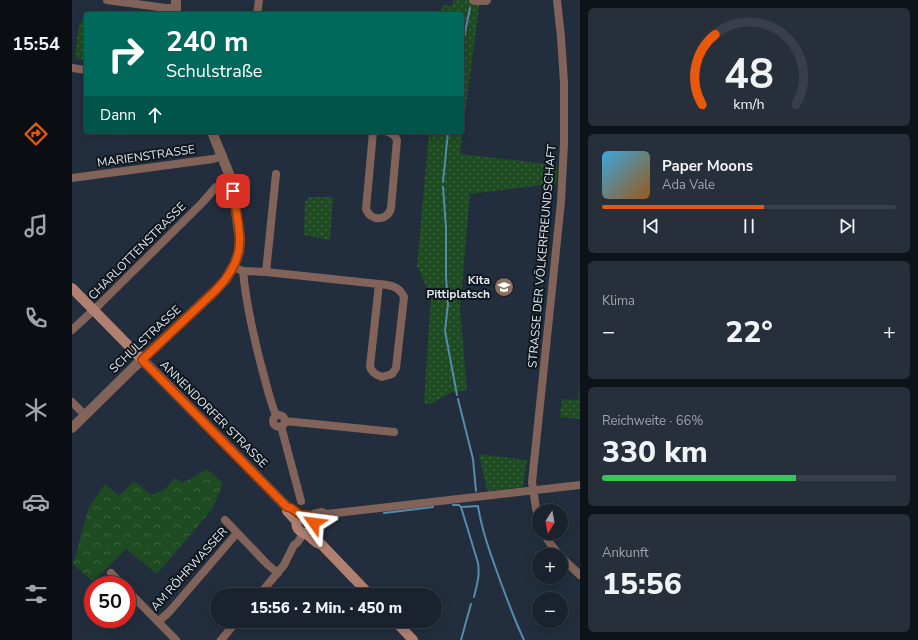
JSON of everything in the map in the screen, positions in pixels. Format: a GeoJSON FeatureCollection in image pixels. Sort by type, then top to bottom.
{"type":"FeatureCollection","features":[{"type":"Feature","properties":{"kind":"main road","name":"ANNENDORFER STRASSE"},"geometry":{"type":"LineString","coordinates":[[72,288],[287,507],[291,508],[305,525],[317,544],[321,544],[363,588]]}},
{"type":"Feature","properties":{"kind":"main road"},"geometry":{"type":"LineString","coordinates":[[402,628],[413,640]]}},
{"type":"Feature","properties":{"kind":"street"},"geometry":{"type":"LineString","coordinates":[[107,0],[160,11],[176,7]]}},
{"type":"Feature","properties":{"kind":"street"},"geometry":{"type":"LineString","coordinates":[[257,12],[259,0]]}},
{"type":"Feature","properties":{"kind":"street"},"geometry":{"type":"LineString","coordinates":[[474,0],[486,0]]}},
{"type":"Feature","properties":{"kind":"street","name":"STRASSE DER VÖLKERFREUNDSCHAFT"},"geometry":{"type":"LineString","coordinates":[[536,504],[532,482],[560,216],[564,143],[562,56],[557,0]]}},
{"type":"Feature","properties":{"kind":"street"},"geometry":{"type":"LineString","coordinates":[[72,68],[84,70]]}},
{"type":"Feature","properties":{"kind":"street","name":"SCHULSTRASSE"},"geometry":{"type":"LineString","coordinates":[[72,428],[238,269],[240,234],[231,182],[223,156],[213,134]]}},
{"type":"Feature","properties":{"kind":"street"},"geometry":{"type":"LineString","coordinates":[[373,134],[366,210],[367,214],[377,218],[385,217],[391,208],[397,140],[393,134]]}},
{"type":"Feature","properties":{"kind":"street","name":"MARIENSTRASSE"},"geometry":{"type":"LineString","coordinates":[[72,178],[213,159],[223,156]]}},
{"type":"Feature","properties":{"kind":"street"},"geometry":{"type":"LineString","coordinates":[[266,272],[276,174]]}},
{"type":"Feature","properties":{"kind":"street","name":"CHARLOTTENSTRASSE"},"geometry":{"type":"LineString","coordinates":[[72,330],[202,203],[216,187]]}},
{"type":"Feature","properties":{"kind":"street"},"geometry":{"type":"LineString","coordinates":[[301,501],[282,416],[276,415],[270,401],[238,269],[387,284],[397,288],[404,297],[396,368],[392,374],[386,377],[382,377],[374,373],[370,366],[379,284]]}},
{"type":"Feature","properties":{"kind":"street"},"geometry":{"type":"LineString","coordinates":[[72,402],[81,411]]}},
{"type":"Feature","properties":{"kind":"street"},"geometry":{"type":"LineString","coordinates":[[283,423],[394,432]]}},
{"type":"Feature","properties":{"kind":"street"},"geometry":{"type":"LineString","coordinates":[[265,588],[286,561],[294,545],[293,541],[305,525],[318,518],[324,517],[326,514],[580,485]]}},
{"type":"Feature","properties":{"kind":"street","name":"AM RÖHRWASSER"},"geometry":{"type":"LineString","coordinates":[[225,520],[268,565],[278,573]]}},
{"type":"Feature","properties":{"kind":"street","name":"AM RÖHRWASSER"},"geometry":{"type":"LineString","coordinates":[[158,622],[237,533]]}},
{"type":"Feature","properties":{"kind":"street"},"geometry":{"type":"LineString","coordinates":[[568,564],[580,575]]}},
{"type":"Feature","properties":{"kind":"street"},"geometry":{"type":"LineString","coordinates":[[111,573],[114,576]]}},
{"type":"Feature","properties":{"kind":"street","name":"AM RÖHRWASSER"},"geometry":{"type":"LineString","coordinates":[[136,599],[176,640]]}},
{"type":"Feature","properties":{"kind":"street"},"geometry":{"type":"LineString","coordinates":[[221,640],[231,628]]}},
{"type":"Feature","properties":{"kind":"green space"},"geometry":{"type":"Polygon","coordinates":[[[453,0],[479,0],[464,123],[464,12],[441,12],[442,5],[453,6],[453,0]]]}},
{"type":"Feature","properties":{"kind":"green space"},"geometry":{"type":"Polygon","coordinates":[[[84,17],[84,60],[76,59],[77,56],[75,55],[79,24],[84,17]]]}},
{"type":"Feature","properties":{"kind":"green space"},"geometry":{"type":"Polygon","coordinates":[[[429,134],[463,134],[460,154],[557,165],[557,183],[470,194],[460,310],[467,390],[450,393],[430,404],[426,404],[424,401],[431,297],[417,266],[429,134]]]}},
{"type":"Feature","properties":{"kind":"green space"},"geometry":{"type":"Polygon","coordinates":[[[310,197],[333,197],[330,240],[304,235],[305,202],[310,197]]]}},
{"type":"Feature","properties":{"kind":"green space"},"geometry":{"type":"Polygon","coordinates":[[[580,380],[580,419],[560,417],[562,399],[578,400],[580,380]]]}},
{"type":"Feature","properties":{"kind":"green space"},"geometry":{"type":"Polygon","coordinates":[[[479,454],[527,460],[523,487],[487,491],[479,454]]]}},
{"type":"Feature","properties":{"kind":"green space"},"geometry":{"type":"Polygon","coordinates":[[[207,469],[223,483],[213,508],[157,574],[126,549],[98,576],[86,576],[73,564],[89,507],[105,484],[119,496],[134,481],[151,495],[164,490],[175,478],[183,483],[207,469]]]}},
{"type":"Feature","properties":{"kind":"waterway"},"geometry":{"type":"LineString","coordinates":[[464,37],[470,8]]}},
{"type":"Feature","properties":{"kind":"waterway"},"geometry":{"type":"LineString","coordinates":[[443,182],[448,134]]}},
{"type":"Feature","properties":{"kind":"waterway"},"geometry":{"type":"LineString","coordinates":[[443,187],[446,228],[446,277],[448,304],[445,331],[457,395]]}},
{"type":"Feature","properties":{"kind":"waterway"},"geometry":{"type":"LineString","coordinates":[[458,399],[473,459],[476,491]]}},
{"type":"Feature","properties":{"kind":"waterway"},"geometry":{"type":"LineString","coordinates":[[453,505],[459,505],[461,507]]}},
{"type":"Feature","properties":{"kind":"waterway"},"geometry":{"type":"LineString","coordinates":[[474,597],[479,568],[461,507],[478,506],[491,555],[524,640]]}},
{"type":"Feature","properties":{"kind":"waterway"},"geometry":{"type":"LineString","coordinates":[[384,513],[433,507]]}},
{"type":"Feature","properties":{"kind":"waterway"},"geometry":{"type":"LineString","coordinates":[[461,640],[471,604]]}},
{"type":"Feature","properties":{"kind":"place","name":"Kita Pittiplatsch"},"geometry":{"type":"Point","coordinates":[504,287]}},
{"type":"Feature","properties":{"kind":"route"},"geometry":{"type":"LineString","coordinates":[[233,191],[240,234],[240,244],[238,257],[231,271],[216,290],[142,360],[287,507],[291,508],[302,516],[306,515],[311,517],[314,523]]}}]}
